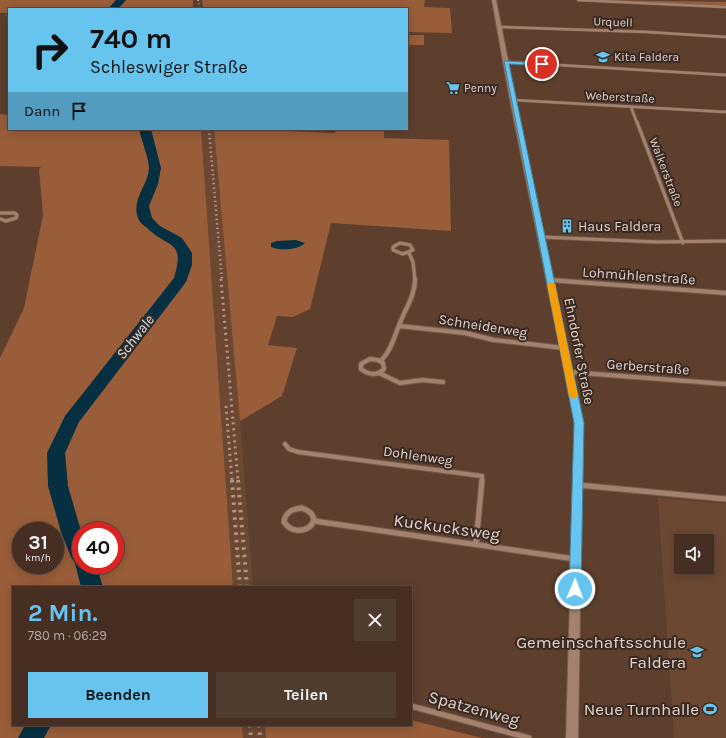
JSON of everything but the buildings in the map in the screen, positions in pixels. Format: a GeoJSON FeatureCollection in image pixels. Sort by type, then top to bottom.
{"type":"FeatureCollection","features":[{"type":"Feature","properties":{"kind":"street","name":"Ehndorfer Straße"},"geometry":{"type":"LineString","coordinates":[[494,0],[579,423],[572,738]]}},
{"type":"Feature","properties":{"kind":"street"},"geometry":{"type":"LineString","coordinates":[[578,0],[726,7]]}},
{"type":"Feature","properties":{"kind":"street","name":"Urquell"},"geometry":{"type":"LineString","coordinates":[[499,27],[726,36]]}},
{"type":"Feature","properties":{"kind":"street"},"geometry":{"type":"LineString","coordinates":[[506,62],[726,75]]}},
{"type":"Feature","properties":{"kind":"street","name":"Weberstraße"},"geometry":{"type":"LineString","coordinates":[[513,100],[726,112]]}},
{"type":"Feature","properties":{"kind":"street","name":"Walkerstraße"},"geometry":{"type":"LineString","coordinates":[[631,107],[683,243]]}},
{"type":"Feature","properties":{"kind":"street"},"geometry":{"type":"LineString","coordinates":[[541,237],[624,242],[683,243],[726,241]]}},
{"type":"Feature","properties":{"kind":"street"},"geometry":{"type":"LineString","coordinates":[[400,243],[410,245],[413,250],[409,253],[398,254],[393,250],[393,247],[400,243]]}},
{"type":"Feature","properties":{"kind":"street"},"geometry":{"type":"LineString","coordinates":[[381,361],[394,346],[399,326],[413,297],[415,283],[413,259],[409,253]]}},
{"type":"Feature","properties":{"kind":"street","name":"Lohmühlenstraße"},"geometry":{"type":"LineString","coordinates":[[550,280],[726,293]]}},
{"type":"Feature","properties":{"kind":"street","name":"Schneiderweg"},"geometry":{"type":"LineString","coordinates":[[399,326],[465,333],[494,340],[564,348]]}},
{"type":"Feature","properties":{"kind":"street"},"geometry":{"type":"LineString","coordinates":[[379,373],[384,369],[381,361],[370,359],[363,362],[361,369],[367,373],[379,373],[400,383],[422,380],[443,382]]}},
{"type":"Feature","properties":{"kind":"street","name":"Gerberstraße"},"geometry":{"type":"LineString","coordinates":[[569,372],[726,384]]}},
{"type":"Feature","properties":{"kind":"street","name":"Dohlenweg"},"geometry":{"type":"LineString","coordinates":[[285,444],[289,449],[298,452],[482,476],[476,544]]}},
{"type":"Feature","properties":{"kind":"street"},"geometry":{"type":"LineString","coordinates":[[578,485],[726,499]]}},
{"type":"Feature","properties":{"kind":"street"},"geometry":{"type":"LineString","coordinates":[[302,508],[310,511],[314,521],[306,530],[297,531],[288,528],[284,522],[284,518],[286,514],[293,509],[302,508]]}},
{"type":"Feature","properties":{"kind":"street","name":"Kuckucksweg"},"geometry":{"type":"LineString","coordinates":[[314,521],[576,559]]}},
{"type":"Feature","properties":{"kind":"street","name":"Spatzenweg"},"geometry":{"type":"LineString","coordinates":[[412,706],[530,738]]}},
{"type":"Feature","properties":{"kind":"shaded area"},"geometry":{"type":"Polygon","coordinates":[[[0,0],[193,0],[193,8],[8,8],[8,13],[0,13],[0,0]]]}},
{"type":"Feature","properties":{"kind":"shaded area"},"geometry":{"type":"Polygon","coordinates":[[[202,0],[425,0],[424,7],[450,8],[452,33],[408,32],[408,8],[203,8],[202,0]]]}},
{"type":"Feature","properties":{"kind":"shaded area"},"geometry":{"type":"Polygon","coordinates":[[[600,0],[726,2],[726,6],[600,0]]]}},
{"type":"Feature","properties":{"kind":"shaded area"},"geometry":{"type":"Polygon","coordinates":[[[408,35],[424,35],[424,45],[408,45],[408,35]]]}},
{"type":"Feature","properties":{"kind":"shaded area"},"geometry":{"type":"Polygon","coordinates":[[[0,114],[8,115],[8,130],[201,130],[233,586],[12,586],[12,726],[242,726],[243,738],[0,738],[0,358],[24,308],[43,215],[39,169],[41,167],[0,166],[0,114]]]}},
{"type":"Feature","properties":{"kind":"shaded area"},"geometry":{"type":"Polygon","coordinates":[[[201,130],[214,130],[253,586],[233,586],[201,130]]]}},
{"type":"Feature","properties":{"kind":"shaded area"},"geometry":{"type":"Polygon","coordinates":[[[214,130],[286,130],[335,133],[336,130],[384,130],[384,138],[449,140],[451,231],[331,223],[310,309],[293,317],[277,316],[268,345],[297,348],[282,396],[240,421],[214,130]]]}},
{"type":"Feature","properties":{"kind":"shaded area","name":"Gemeinschaftsschule Faldera"},"geometry":{"type":"Polygon","coordinates":[[[658,498],[726,504],[726,738],[674,738],[658,498]]]}},
{"type":"Feature","properties":{"kind":"shaded area"},"geometry":{"type":"Polygon","coordinates":[[[412,720],[482,738],[266,738],[265,726],[412,726],[412,720]]]}},
{"type":"Feature","properties":{"kind":"shaded area"},"geometry":{"type":"Polygon","coordinates":[[[242,726],[265,726],[266,738],[243,738],[242,726]]]}},
{"type":"Feature","properties":{"kind":"water"},"geometry":{"type":"Polygon","coordinates":[[[296,240],[305,243],[298,247],[289,249],[271,247],[271,243],[277,241],[296,240]]]}},
{"type":"Feature","properties":{"kind":"waterway","name":"Schwale"},"geometry":{"type":"LineString","coordinates":[[114,8],[121,0]]}},
{"type":"Feature","properties":{"kind":"waterway","name":"Schwale"},"geometry":{"type":"LineString","coordinates":[[72,534],[58,486],[56,453],[71,420],[181,279],[185,265],[185,253],[177,241],[155,229],[145,219],[142,206],[151,184],[155,168],[145,130]]}},
{"type":"Feature","properties":{"kind":"waterway","name":"Schwale"},"geometry":{"type":"LineString","coordinates":[[89,574],[92,586]]}},
{"type":"Feature","properties":{"kind":"waterway","name":"Schwale"},"geometry":{"type":"LineString","coordinates":[[30,738],[38,726]]}},
{"type":"Feature","properties":{"kind":"railway"},"geometry":{"type":"LineString","coordinates":[[198,0],[199,8]]}},
{"type":"Feature","properties":{"kind":"railway"},"geometry":{"type":"LineString","coordinates":[[209,130],[222,280]]}},
{"type":"Feature","properties":{"kind":"railway"},"geometry":{"type":"LineString","coordinates":[[221,279],[238,481]]}},
{"type":"Feature","properties":{"kind":"railway"},"geometry":{"type":"LineString","coordinates":[[226,406],[232,481]]}},
{"type":"Feature","properties":{"kind":"railway"},"geometry":{"type":"LineString","coordinates":[[232,480],[240,586]]}},
{"type":"Feature","properties":{"kind":"railway"},"geometry":{"type":"LineString","coordinates":[[238,480],[247,586]]}},
{"type":"Feature","properties":{"kind":"railway"},"geometry":{"type":"LineString","coordinates":[[250,726],[251,738]]}},
{"type":"Feature","properties":{"kind":"railway"},"geometry":{"type":"LineString","coordinates":[[259,726],[260,738]]}},
{"type":"Feature","properties":{"kind":"slow traffic"},"geometry":{"type":"LineString","coordinates":[[551,284],[574,396]]}},
{"type":"Feature","properties":{"kind":"place","name":"Kita Faldera"},"geometry":{"type":"Point","coordinates":[603,57]}},
{"type":"Feature","properties":{"kind":"place","name":"Penny"},"geometry":{"type":"Point","coordinates":[453,88]}},
{"type":"Feature","properties":{"kind":"place","name":"Haus Faldera"},"geometry":{"type":"Point","coordinates":[567,226]}},
{"type":"Feature","properties":{"kind":"place","name":"Gemeinschaftsschule Faldera"},"geometry":{"type":"Point","coordinates":[697,652]}},
{"type":"Feature","properties":{"kind":"place","name":"Neue Turnhalle"},"geometry":{"type":"Point","coordinates":[710,709]}},
{"type":"Feature","properties":{"kind":"route"},"geometry":{"type":"LineString","coordinates":[[542,64],[506,62],[579,423],[575,589]]}}]}
